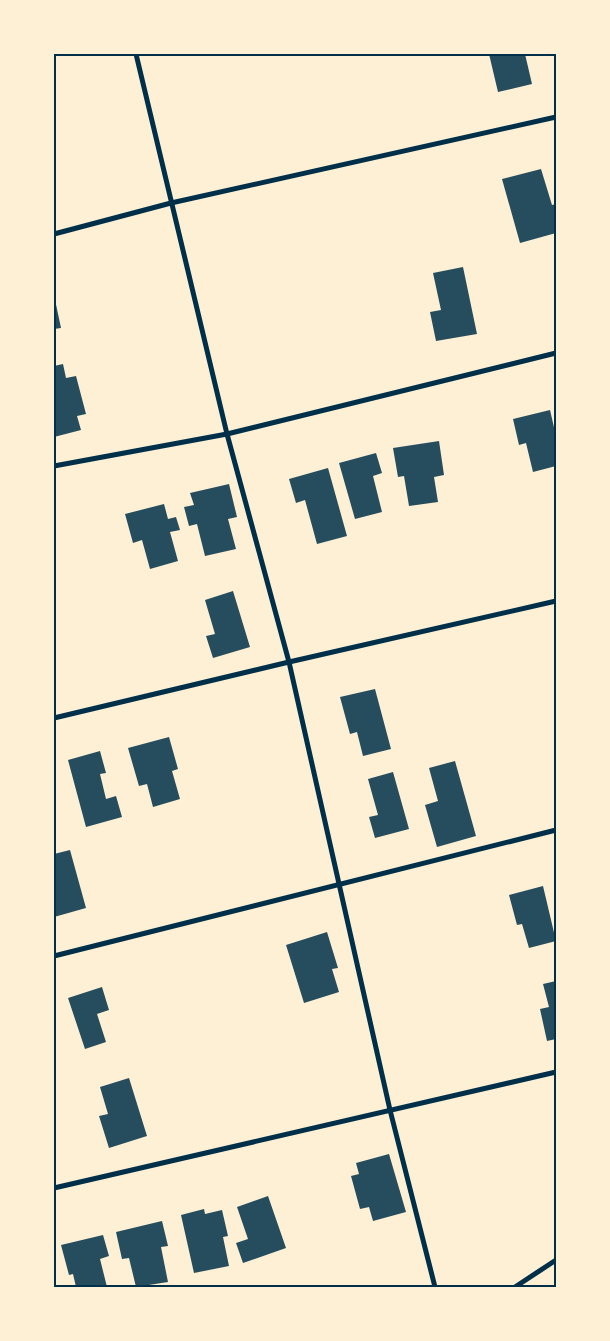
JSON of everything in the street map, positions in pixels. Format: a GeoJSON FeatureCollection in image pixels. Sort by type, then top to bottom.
{"type":"FeatureCollection","features":[{"type":"Feature","properties":{"kind":"street"},"geometry":{"type":"LineString","coordinates":[[136,54],[227,434],[289,662],[390,1110],[435,1287]]}},
{"type":"Feature","properties":{"kind":"street"},"geometry":{"type":"LineString","coordinates":[[54,234],[172,203],[556,117]]}},
{"type":"Feature","properties":{"kind":"street"},"geometry":{"type":"LineString","coordinates":[[54,466],[227,434],[556,353]]}},
{"type":"Feature","properties":{"kind":"street"},"geometry":{"type":"LineString","coordinates":[[54,718],[556,601]]}},
{"type":"Feature","properties":{"kind":"street"},"geometry":{"type":"LineString","coordinates":[[54,956],[556,830]]}},
{"type":"Feature","properties":{"kind":"street"},"geometry":{"type":"LineString","coordinates":[[54,1188],[556,1072]]}},
{"type":"Feature","properties":{"kind":"street"},"geometry":{"type":"LineString","coordinates":[[515,1287],[556,1260]]}},
{"type":"Feature","properties":{"kind":"building"},"geometry":{"type":"Polygon","coordinates":[[[489,54],[525,54],[532,84],[498,92],[489,54]]]}},
{"type":"Feature","properties":{"kind":"building"},"geometry":{"type":"Polygon","coordinates":[[[541,169],[552,205],[556,204],[556,233],[520,243],[502,179],[541,169]]]}},
{"type":"Feature","properties":{"kind":"building"},"geometry":{"type":"Polygon","coordinates":[[[463,267],[477,334],[436,341],[430,312],[441,310],[433,273],[463,267]]]}},
{"type":"Feature","properties":{"kind":"building"},"geometry":{"type":"Polygon","coordinates":[[[54,295],[61,328],[54,329],[54,295]]]}},
{"type":"Feature","properties":{"kind":"building"},"geometry":{"type":"Polygon","coordinates":[[[63,364],[66,378],[76,376],[86,414],[77,416],[81,430],[54,437],[54,366],[63,364]]]}},
{"type":"Feature","properties":{"kind":"building"},"geometry":{"type":"Polygon","coordinates":[[[550,410],[556,436],[556,466],[533,472],[526,443],[519,445],[513,419],[550,410]]]}},
{"type":"Feature","properties":{"kind":"building"},"geometry":{"type":"Polygon","coordinates":[[[439,441],[444,475],[434,477],[438,502],[409,506],[404,476],[398,477],[393,448],[439,441]]]}},
{"type":"Feature","properties":{"kind":"building"},"geometry":{"type":"Polygon","coordinates":[[[376,453],[382,473],[373,476],[382,512],[355,519],[339,463],[376,453]]]}},
{"type":"Feature","properties":{"kind":"building"},"geometry":{"type":"Polygon","coordinates":[[[328,468],[347,536],[317,544],[305,500],[296,503],[289,479],[328,468]]]}},
{"type":"Feature","properties":{"kind":"building"},"geometry":{"type":"Polygon","coordinates":[[[229,484],[237,517],[228,519],[236,549],[205,556],[197,524],[189,526],[184,507],[194,505],[190,493],[229,484]]]}},
{"type":"Feature","properties":{"kind":"building"},"geometry":{"type":"Polygon","coordinates":[[[164,504],[168,519],[176,517],[180,530],[170,532],[178,561],[150,569],[142,540],[133,543],[125,514],[164,504]]]}},
{"type":"Feature","properties":{"kind":"building"},"geometry":{"type":"Polygon","coordinates":[[[233,591],[250,647],[213,658],[206,636],[215,634],[205,600],[233,591]]]}},
{"type":"Feature","properties":{"kind":"building"},"geometry":{"type":"Polygon","coordinates":[[[375,689],[391,749],[363,756],[357,732],[350,734],[340,697],[375,689]]]}},
{"type":"Feature","properties":{"kind":"building"},"geometry":{"type":"Polygon","coordinates":[[[169,737],[178,769],[172,771],[180,799],[153,807],[147,784],[139,786],[128,748],[169,737]]]}},
{"type":"Feature","properties":{"kind":"building"},"geometry":{"type":"Polygon","coordinates":[[[100,751],[106,773],[100,774],[106,799],[116,796],[122,817],[86,827],[68,760],[100,751]]]}},
{"type":"Feature","properties":{"kind":"building"},"geometry":{"type":"Polygon","coordinates":[[[455,761],[476,836],[437,847],[425,805],[438,801],[429,768],[455,761]]]}},
{"type":"Feature","properties":{"kind":"building"},"geometry":{"type":"Polygon","coordinates":[[[393,772],[409,829],[375,838],[369,817],[378,815],[368,779],[393,772]]]}},
{"type":"Feature","properties":{"kind":"building"},"geometry":{"type":"Polygon","coordinates":[[[70,850],[86,908],[54,917],[54,854],[70,850]]]}},
{"type":"Feature","properties":{"kind":"building"},"geometry":{"type":"Polygon","coordinates":[[[543,886],[556,941],[529,948],[522,924],[517,925],[509,895],[543,886]]]}},
{"type":"Feature","properties":{"kind":"building"},"geometry":{"type":"Polygon","coordinates":[[[327,932],[338,968],[332,969],[339,992],[304,1003],[286,945],[327,932]]]}},
{"type":"Feature","properties":{"kind":"building"},"geometry":{"type":"Polygon","coordinates":[[[556,981],[556,1039],[547,1041],[540,1009],[549,1007],[543,984],[556,981]]]}},
{"type":"Feature","properties":{"kind":"building"},"geometry":{"type":"Polygon","coordinates":[[[102,987],[109,1010],[97,1014],[106,1042],[85,1049],[68,998],[102,987]]]}},
{"type":"Feature","properties":{"kind":"building"},"geometry":{"type":"Polygon","coordinates":[[[129,1078],[147,1136],[109,1148],[99,1116],[108,1114],[100,1087],[129,1078]]]}},
{"type":"Feature","properties":{"kind":"building"},"geometry":{"type":"Polygon","coordinates":[[[389,1154],[406,1212],[373,1221],[369,1207],[360,1209],[351,1176],[359,1174],[356,1163],[389,1154]]]}},
{"type":"Feature","properties":{"kind":"building"},"geometry":{"type":"Polygon","coordinates":[[[268,1196],[286,1248],[243,1263],[236,1243],[248,1239],[237,1207],[268,1196]]]}},
{"type":"Feature","properties":{"kind":"building"},"geometry":{"type":"Polygon","coordinates":[[[204,1209],[205,1214],[222,1210],[228,1236],[223,1237],[229,1266],[194,1273],[181,1215],[204,1209]]]}},
{"type":"Feature","properties":{"kind":"building"},"geometry":{"type":"Polygon","coordinates":[[[162,1221],[168,1246],[161,1247],[168,1282],[136,1287],[129,1258],[122,1259],[116,1232],[162,1221]]]}},
{"type":"Feature","properties":{"kind":"building"},"geometry":{"type":"Polygon","coordinates":[[[103,1235],[109,1256],[100,1259],[107,1287],[76,1287],[73,1274],[69,1275],[61,1245],[103,1235]]]}}]}
